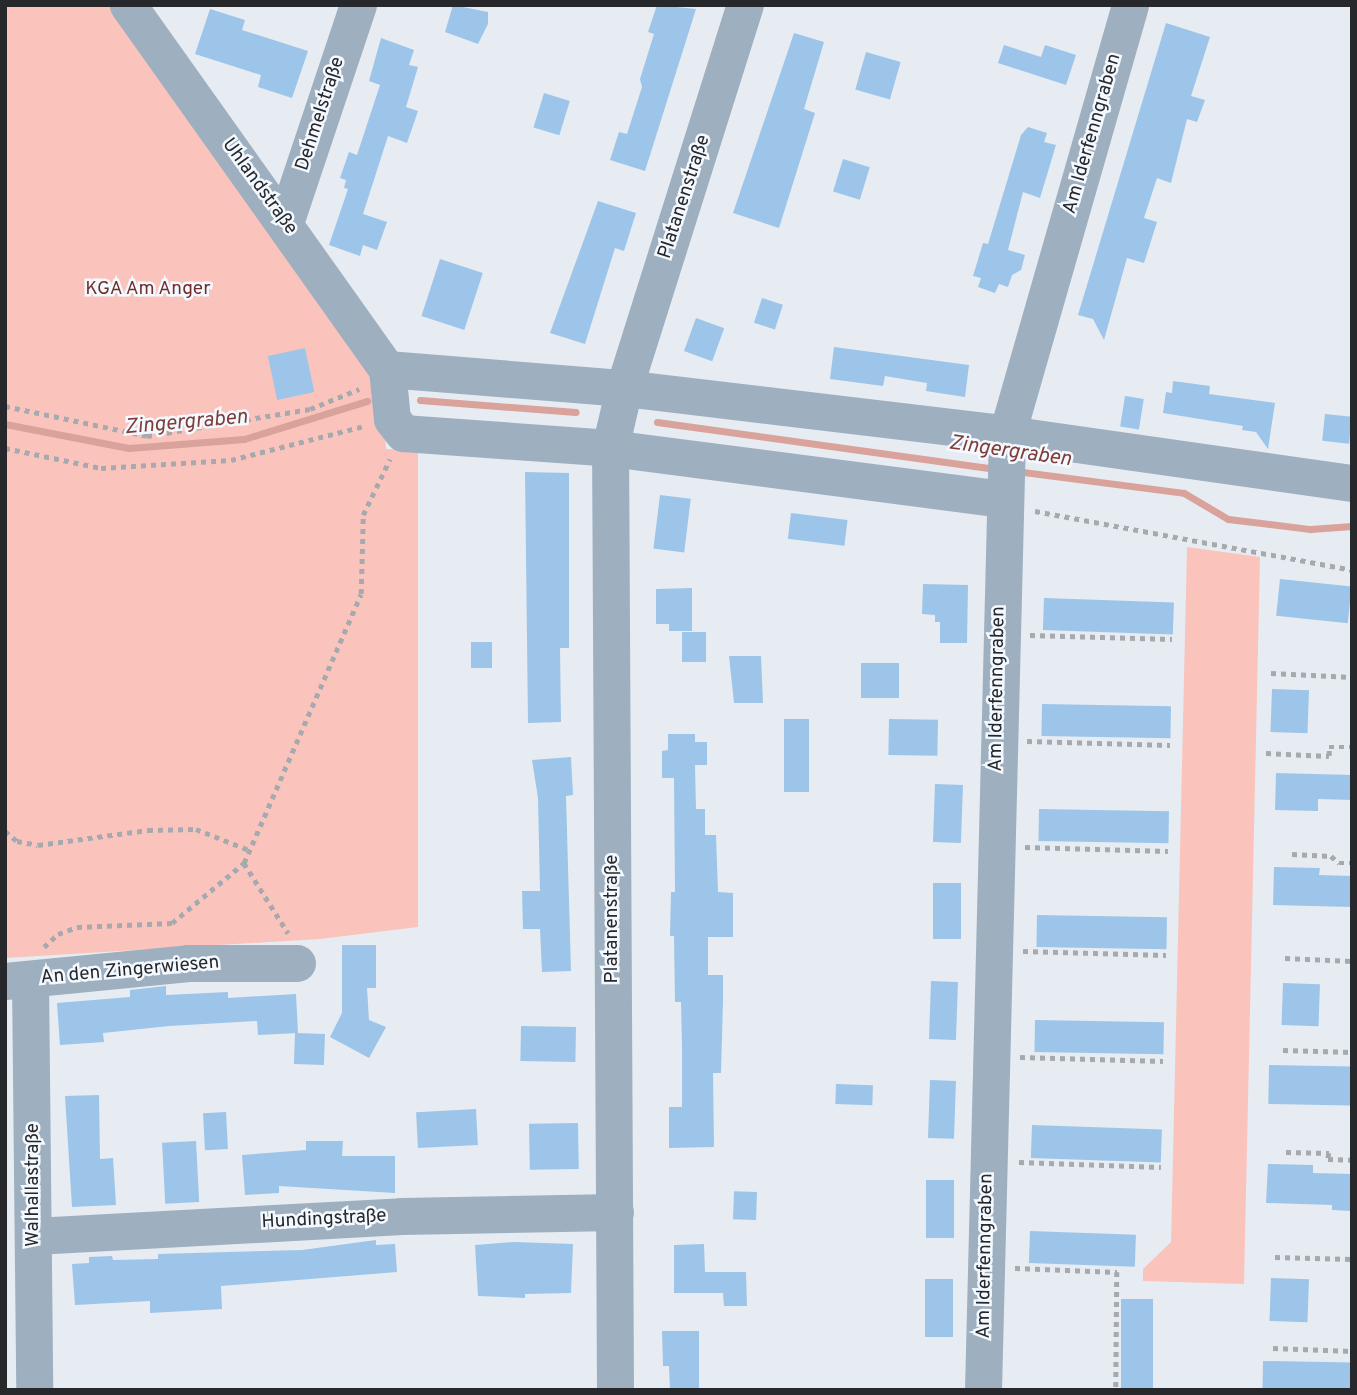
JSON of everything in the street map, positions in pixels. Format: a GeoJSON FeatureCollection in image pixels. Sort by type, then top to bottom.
{"type":"FeatureCollection","features":[{"type":"Feature","properties":{"kind":"street","name":"Uhlandstraße"},"geometry":{"type":"LineString","coordinates":[[128,5],[285,223],[389,374]]}},
{"type":"Feature","properties":{"kind":"street","name":"Dehmelstraße"},"geometry":{"type":"LineString","coordinates":[[285,223],[358,5]]}},
{"type":"Feature","properties":{"kind":"street","name":"Platanenstraße"},"geometry":{"type":"LineString","coordinates":[[624,388],[746,5]]}},
{"type":"Feature","properties":{"kind":"street","name":"Am Iderfenngraben"},"geometry":{"type":"LineString","coordinates":[[983,1390],[1004,468],[1130,5]]}},
{"type":"Feature","properties":{"kind":"street"},"geometry":{"type":"LineString","coordinates":[[1004,468],[624,388],[389,374],[398,426],[610,448],[1004,468],[1352,483]]}},
{"type":"Feature","properties":{"kind":"street"},"geometry":{"type":"LineString","coordinates":[[610,448],[624,388]]}},
{"type":"Feature","properties":{"kind":"street","name":"Platanenstraße"},"geometry":{"type":"LineString","coordinates":[[610,448],[615,1390]]}},
{"type":"Feature","properties":{"kind":"street","name":"An den Zingerwiesen"},"geometry":{"type":"LineString","coordinates":[[18,980],[188,963],[297,963]]}},
{"type":"Feature","properties":{"kind":"street","name":"Walhallastraße"},"geometry":{"type":"LineString","coordinates":[[18,980],[34,1236],[34,1390]]}},
{"type":"Feature","properties":{"kind":"street","name":"Hundingstraße"},"geometry":{"type":"LineString","coordinates":[[34,1236],[410,1215],[615,1212]]}},
{"type":"Feature","properties":{"kind":"path"},"geometry":{"type":"LineString","coordinates":[[5,407],[147,436],[310,409],[389,374]]}},
{"type":"Feature","properties":{"kind":"path"},"geometry":{"type":"LineString","coordinates":[[5,449],[101,468],[231,460],[398,426]]}},
{"type":"Feature","properties":{"kind":"path"},"geometry":{"type":"LineString","coordinates":[[18,980],[58,933],[77,927],[172,923],[244,863],[361,594],[363,515],[398,426]]}},
{"type":"Feature","properties":{"kind":"path"},"geometry":{"type":"LineString","coordinates":[[1004,468],[1046,515],[1352,570]]}},
{"type":"Feature","properties":{"kind":"path"},"geometry":{"type":"LineString","coordinates":[[1017,634],[1172,639]]}},
{"type":"Feature","properties":{"kind":"path"},"geometry":{"type":"LineString","coordinates":[[1271,673],[1352,677]]}},
{"type":"Feature","properties":{"kind":"path"},"geometry":{"type":"LineString","coordinates":[[1014,740],[1170,745]]}},
{"type":"Feature","properties":{"kind":"path"},"geometry":{"type":"LineString","coordinates":[[1266,753],[1329,755],[1329,747],[1352,747]]}},
{"type":"Feature","properties":{"kind":"path"},"geometry":{"type":"LineString","coordinates":[[5,831],[17,841],[38,845],[148,830],[196,829],[249,850]]}},
{"type":"Feature","properties":{"kind":"path"},"geometry":{"type":"LineString","coordinates":[[1012,846],[1168,850]]}},
{"type":"Feature","properties":{"kind":"path"},"geometry":{"type":"LineString","coordinates":[[1292,854],[1331,856],[1339,863],[1352,863]]}},
{"type":"Feature","properties":{"kind":"path"},"geometry":{"type":"LineString","coordinates":[[244,863],[292,940],[297,963]]}},
{"type":"Feature","properties":{"kind":"path"},"geometry":{"type":"LineString","coordinates":[[1009,951],[1166,955]]}},
{"type":"Feature","properties":{"kind":"path"},"geometry":{"type":"LineString","coordinates":[[1285,958],[1352,961]]}},
{"type":"Feature","properties":{"kind":"path"},"geometry":{"type":"LineString","coordinates":[[1283,1050],[1352,1052]]}},
{"type":"Feature","properties":{"kind":"path"},"geometry":{"type":"LineString","coordinates":[[1007,1056],[1163,1061]]}},
{"type":"Feature","properties":{"kind":"path"},"geometry":{"type":"LineString","coordinates":[[1286,1152],[1329,1153],[1328,1159],[1352,1160]]}},
{"type":"Feature","properties":{"kind":"path"},"geometry":{"type":"LineString","coordinates":[[1004,1162],[1161,1167]]}},
{"type":"Feature","properties":{"kind":"path"},"geometry":{"type":"LineString","coordinates":[[1275,1257],[1352,1259]]}},
{"type":"Feature","properties":{"kind":"path"},"geometry":{"type":"LineString","coordinates":[[1002,1268],[1116,1272],[1116,1390]]}},
{"type":"Feature","properties":{"kind":"path"},"geometry":{"type":"LineString","coordinates":[[1272,1348],[1352,1351]]}},
{"type":"Feature","properties":{"kind":"green space","name":"KGA Am Anger"},"geometry":{"type":"Polygon","coordinates":[[[5,5],[120,5],[383,385],[386,449],[418,450],[418,927],[320,939],[5,958],[5,5]]]}},
{"type":"Feature","properties":{"kind":"green space"},"geometry":{"type":"Polygon","coordinates":[[[1187,547],[1260,557],[1244,1284],[1143,1281],[1143,1269],[1171,1242],[1187,547]]]}},
{"type":"Feature","properties":{"kind":"building"},"geometry":{"type":"Polygon","coordinates":[[[453,5],[488,12],[488,24],[478,44],[445,32],[453,5]]]}},
{"type":"Feature","properties":{"kind":"building"},"geometry":{"type":"Polygon","coordinates":[[[657,5],[696,9],[645,171],[610,160],[619,132],[627,134],[642,87],[640,79],[654,34],[648,32],[657,5]]]}},
{"type":"Feature","properties":{"kind":"building"},"geometry":{"type":"Polygon","coordinates":[[[210,9],[245,20],[242,30],[308,51],[292,98],[258,87],[261,75],[195,54],[210,9]]]}},
{"type":"Feature","properties":{"kind":"building"},"geometry":{"type":"Polygon","coordinates":[[[1166,23],[1210,37],[1191,96],[1205,100],[1197,122],[1187,119],[1171,183],[1157,178],[1144,218],[1157,222],[1144,263],[1127,258],[1104,340],[1093,319],[1078,315],[1166,23]]]}},
{"type":"Feature","properties":{"kind":"building"},"geometry":{"type":"Polygon","coordinates":[[[794,33],[824,42],[804,109],[815,113],[779,228],[733,213],[794,33]]]}},
{"type":"Feature","properties":{"kind":"building"},"geometry":{"type":"Polygon","coordinates":[[[381,38],[414,50],[409,65],[418,67],[406,107],[418,111],[407,143],[388,136],[363,214],[387,222],[377,250],[363,245],[360,256],[329,245],[348,189],[344,188],[346,180],[340,178],[349,152],[357,155],[380,85],[369,81],[381,38]]]}},
{"type":"Feature","properties":{"kind":"building"},"geometry":{"type":"Polygon","coordinates":[[[1004,45],[1041,57],[1045,45],[1076,55],[1066,85],[998,63],[1004,45]]]}},
{"type":"Feature","properties":{"kind":"building"},"geometry":{"type":"Polygon","coordinates":[[[866,52],[901,62],[890,99],[855,89],[866,52]]]}},
{"type":"Feature","properties":{"kind":"building"},"geometry":{"type":"Polygon","coordinates":[[[544,93],[570,101],[559,135],[533,127],[544,93]]]}},
{"type":"Feature","properties":{"kind":"building"},"geometry":{"type":"Polygon","coordinates":[[[1028,127],[1047,133],[1044,142],[1056,145],[1040,198],[1023,192],[1008,250],[1025,255],[1021,270],[1012,275],[1008,287],[999,284],[995,293],[978,287],[981,278],[973,276],[983,243],[988,244],[1021,135],[1028,127]]]}},
{"type":"Feature","properties":{"kind":"building"},"geometry":{"type":"Polygon","coordinates":[[[843,159],[870,167],[860,200],[833,192],[843,159]]]}},
{"type":"Feature","properties":{"kind":"building"},"geometry":{"type":"Polygon","coordinates":[[[598,201],[636,213],[624,251],[615,248],[585,344],[550,333],[598,201]]]}},
{"type":"Feature","properties":{"kind":"building"},"geometry":{"type":"Polygon","coordinates":[[[440,259],[483,273],[464,330],[421,316],[440,259]]]}},
{"type":"Feature","properties":{"kind":"building"},"geometry":{"type":"Polygon","coordinates":[[[762,298],[783,305],[775,330],[754,323],[762,298]]]}},
{"type":"Feature","properties":{"kind":"building"},"geometry":{"type":"Polygon","coordinates":[[[696,318],[724,328],[712,361],[684,351],[696,318]]]}},
{"type":"Feature","properties":{"kind":"building"},"geometry":{"type":"Polygon","coordinates":[[[834,347],[969,365],[965,397],[926,391],[927,383],[885,376],[883,386],[830,379],[834,347]]]}},
{"type":"Feature","properties":{"kind":"building"},"geometry":{"type":"Polygon","coordinates":[[[305,348],[314,392],[277,400],[268,356],[305,348]]]}},
{"type":"Feature","properties":{"kind":"building"},"geometry":{"type":"Polygon","coordinates":[[[1173,381],[1210,386],[1209,394],[1275,403],[1268,449],[1256,432],[1242,430],[1243,426],[1163,413],[1166,392],[1172,393],[1173,381]]]}},
{"type":"Feature","properties":{"kind":"building"},"geometry":{"type":"Polygon","coordinates":[[[1125,396],[1144,399],[1139,430],[1120,427],[1125,396]]]}},
{"type":"Feature","properties":{"kind":"building"},"geometry":{"type":"Polygon","coordinates":[[[1325,414],[1352,417],[1349,444],[1322,441],[1325,414]]]}},
{"type":"Feature","properties":{"kind":"building"},"geometry":{"type":"Polygon","coordinates":[[[525,472],[569,473],[569,648],[560,648],[561,722],[528,723],[525,472]]]}},
{"type":"Feature","properties":{"kind":"building"},"geometry":{"type":"Polygon","coordinates":[[[660,495],[691,499],[684,552],[653,549],[660,495]]]}},
{"type":"Feature","properties":{"kind":"building"},"geometry":{"type":"Polygon","coordinates":[[[791,513],[848,520],[844,546],[788,539],[791,513]]]}},
{"type":"Feature","properties":{"kind":"building"},"geometry":{"type":"Polygon","coordinates":[[[1280,579],[1352,587],[1348,623],[1276,616],[1280,579]]]}},
{"type":"Feature","properties":{"kind":"building"},"geometry":{"type":"Polygon","coordinates":[[[923,584],[968,585],[967,643],[940,643],[940,622],[935,622],[935,615],[922,614],[923,584]]]}},
{"type":"Feature","properties":{"kind":"building"},"geometry":{"type":"Polygon","coordinates":[[[692,588],[692,631],[669,631],[669,624],[656,624],[656,589],[692,588]]]}},
{"type":"Feature","properties":{"kind":"building"},"geometry":{"type":"Polygon","coordinates":[[[1044,598],[1174,603],[1173,635],[1043,630],[1044,598]]]}},
{"type":"Feature","properties":{"kind":"building"},"geometry":{"type":"Polygon","coordinates":[[[682,632],[706,632],[706,662],[682,662],[682,632]]]}},
{"type":"Feature","properties":{"kind":"building"},"geometry":{"type":"Polygon","coordinates":[[[471,642],[492,642],[492,668],[471,668],[471,642]]]}},
{"type":"Feature","properties":{"kind":"building"},"geometry":{"type":"Polygon","coordinates":[[[729,656],[761,656],[763,703],[734,703],[729,656]]]}},
{"type":"Feature","properties":{"kind":"building"},"geometry":{"type":"Polygon","coordinates":[[[861,663],[899,663],[899,698],[861,698],[861,663]]]}},
{"type":"Feature","properties":{"kind":"building"},"geometry":{"type":"Polygon","coordinates":[[[1272,689],[1309,690],[1307,733],[1270,732],[1272,689]]]}},
{"type":"Feature","properties":{"kind":"building"},"geometry":{"type":"Polygon","coordinates":[[[1042,704],[1171,706],[1170,738],[1041,736],[1042,704]]]}},
{"type":"Feature","properties":{"kind":"building"},"geometry":{"type":"Polygon","coordinates":[[[784,719],[809,719],[809,792],[784,792],[784,719]]]}},
{"type":"Feature","properties":{"kind":"building"},"geometry":{"type":"Polygon","coordinates":[[[889,719],[938,720],[937,756],[888,755],[889,719]]]}},
{"type":"Feature","properties":{"kind":"building"},"geometry":{"type":"Polygon","coordinates":[[[668,734],[695,734],[695,742],[707,742],[707,765],[695,765],[696,809],[705,809],[705,835],[716,835],[718,892],[733,893],[733,937],[708,937],[708,975],[723,975],[721,1073],[713,1073],[714,1147],[669,1148],[669,1107],[682,1107],[682,1046],[681,1002],[675,1002],[674,936],[670,936],[671,892],[675,892],[674,778],[662,778],[662,751],[668,750],[668,734]]]}},
{"type":"Feature","properties":{"kind":"building"},"geometry":{"type":"Polygon","coordinates":[[[571,757],[573,795],[566,796],[571,971],[542,972],[540,929],[523,929],[522,891],[540,891],[538,798],[532,760],[571,757]]]}},
{"type":"Feature","properties":{"kind":"building"},"geometry":{"type":"Polygon","coordinates":[[[1276,773],[1352,775],[1352,800],[1318,799],[1318,811],[1275,810],[1276,773]]]}},
{"type":"Feature","properties":{"kind":"building"},"geometry":{"type":"Polygon","coordinates":[[[935,784],[963,785],[961,843],[933,842],[935,784]]]}},
{"type":"Feature","properties":{"kind":"building"},"geometry":{"type":"Polygon","coordinates":[[[1039,809],[1169,811],[1168,843],[1038,841],[1039,809]]]}},
{"type":"Feature","properties":{"kind":"building"},"geometry":{"type":"Polygon","coordinates":[[[1274,867],[1320,868],[1319,875],[1352,876],[1352,907],[1273,905],[1274,867]]]}},
{"type":"Feature","properties":{"kind":"building"},"geometry":{"type":"Polygon","coordinates":[[[933,883],[961,883],[961,939],[933,939],[933,883]]]}},
{"type":"Feature","properties":{"kind":"building"},"geometry":{"type":"Polygon","coordinates":[[[1037,915],[1167,917],[1166,949],[1036,947],[1037,915]]]}},
{"type":"Feature","properties":{"kind":"building"},"geometry":{"type":"Polygon","coordinates":[[[342,945],[376,945],[376,988],[367,988],[369,1020],[386,1027],[369,1058],[330,1037],[342,1013],[342,945]]]}},
{"type":"Feature","properties":{"kind":"building"},"geometry":{"type":"Polygon","coordinates":[[[931,981],[958,982],[956,1040],[929,1039],[931,981]]]}},
{"type":"Feature","properties":{"kind":"building"},"geometry":{"type":"Polygon","coordinates":[[[1283,983],[1320,984],[1319,1026],[1282,1025],[1283,983]]]}},
{"type":"Feature","properties":{"kind":"building"},"geometry":{"type":"Polygon","coordinates":[[[166,986],[166,995],[228,992],[228,998],[296,994],[298,1033],[258,1035],[257,1021],[103,1033],[104,1042],[60,1045],[57,1003],[130,997],[130,990],[166,986]]]}},
{"type":"Feature","properties":{"kind":"building"},"geometry":{"type":"Polygon","coordinates":[[[1035,1020],[1164,1022],[1163,1054],[1034,1052],[1035,1020]]]}},
{"type":"Feature","properties":{"kind":"building"},"geometry":{"type":"Polygon","coordinates":[[[521,1026],[576,1027],[575,1062],[520,1061],[521,1026]]]}},
{"type":"Feature","properties":{"kind":"building"},"geometry":{"type":"Polygon","coordinates":[[[295,1033],[325,1034],[324,1065],[294,1064],[295,1033]]]}},
{"type":"Feature","properties":{"kind":"building"},"geometry":{"type":"Polygon","coordinates":[[[1269,1065],[1352,1066],[1351,1105],[1268,1104],[1269,1065]]]}},
{"type":"Feature","properties":{"kind":"building"},"geometry":{"type":"Polygon","coordinates":[[[930,1080],[956,1081],[954,1139],[928,1138],[930,1080]]]}},
{"type":"Feature","properties":{"kind":"building"},"geometry":{"type":"Polygon","coordinates":[[[836,1084],[873,1085],[872,1105],[835,1104],[836,1084]]]}},
{"type":"Feature","properties":{"kind":"building"},"geometry":{"type":"Polygon","coordinates":[[[99,1095],[100,1159],[113,1158],[116,1205],[72,1207],[65,1096],[99,1095]]]}},
{"type":"Feature","properties":{"kind":"building"},"geometry":{"type":"Polygon","coordinates":[[[476,1109],[478,1145],[418,1148],[416,1112],[476,1109]]]}},
{"type":"Feature","properties":{"kind":"building"},"geometry":{"type":"Polygon","coordinates":[[[226,1112],[228,1149],[205,1150],[203,1113],[226,1112]]]}},
{"type":"Feature","properties":{"kind":"building"},"geometry":{"type":"Polygon","coordinates":[[[578,1123],[579,1169],[530,1170],[529,1124],[578,1123]]]}},
{"type":"Feature","properties":{"kind":"building"},"geometry":{"type":"Polygon","coordinates":[[[1032,1125],[1162,1130],[1161,1163],[1031,1158],[1032,1125]]]}},
{"type":"Feature","properties":{"kind":"building"},"geometry":{"type":"Polygon","coordinates":[[[196,1141],[199,1202],[165,1204],[162,1143],[196,1141]]]}},
{"type":"Feature","properties":{"kind":"building"},"geometry":{"type":"Polygon","coordinates":[[[306,1141],[343,1141],[342,1156],[395,1156],[395,1193],[279,1186],[279,1193],[245,1195],[242,1155],[306,1150],[306,1141]]]}},
{"type":"Feature","properties":{"kind":"building"},"geometry":{"type":"Polygon","coordinates":[[[1268,1164],[1313,1165],[1313,1173],[1352,1174],[1352,1211],[1332,1210],[1332,1205],[1266,1203],[1268,1164]]]}},
{"type":"Feature","properties":{"kind":"building"},"geometry":{"type":"Polygon","coordinates":[[[926,1180],[954,1180],[954,1238],[926,1238],[926,1180]]]}},
{"type":"Feature","properties":{"kind":"building"},"geometry":{"type":"Polygon","coordinates":[[[734,1191],[757,1192],[756,1220],[733,1219],[734,1191]]]}},
{"type":"Feature","properties":{"kind":"building"},"geometry":{"type":"Polygon","coordinates":[[[1030,1231],[1136,1235],[1135,1267],[1029,1263],[1030,1231]]]}},
{"type":"Feature","properties":{"kind":"building"},"geometry":{"type":"Polygon","coordinates":[[[376,1240],[376,1245],[395,1244],[397,1272],[221,1286],[222,1309],[150,1313],[150,1301],[75,1305],[72,1264],[89,1263],[89,1257],[112,1256],[113,1260],[158,1259],[158,1254],[302,1250],[376,1240]]]}},
{"type":"Feature","properties":{"kind":"building"},"geometry":{"type":"Polygon","coordinates":[[[514,1242],[573,1244],[571,1293],[525,1294],[525,1298],[478,1296],[475,1245],[514,1242]]]}},
{"type":"Feature","properties":{"kind":"building"},"geometry":{"type":"Polygon","coordinates":[[[704,1244],[705,1272],[746,1272],[747,1306],[724,1306],[723,1293],[674,1293],[674,1245],[704,1244]]]}},
{"type":"Feature","properties":{"kind":"building"},"geometry":{"type":"Polygon","coordinates":[[[1271,1278],[1309,1279],[1307,1322],[1269,1321],[1271,1278]]]}},
{"type":"Feature","properties":{"kind":"building"},"geometry":{"type":"Polygon","coordinates":[[[925,1279],[953,1279],[953,1337],[925,1337],[925,1279]]]}},
{"type":"Feature","properties":{"kind":"building"},"geometry":{"type":"Polygon","coordinates":[[[1121,1299],[1153,1299],[1153,1390],[1121,1390],[1121,1299]]]}},
{"type":"Feature","properties":{"kind":"building"},"geometry":{"type":"Polygon","coordinates":[[[662,1331],[699,1331],[699,1390],[670,1390],[669,1366],[663,1366],[662,1331]]]}},
{"type":"Feature","properties":{"kind":"building"},"geometry":{"type":"Polygon","coordinates":[[[1263,1361],[1352,1363],[1352,1390],[1262,1390],[1263,1361]]]}},
{"type":"Feature","properties":{"kind":"waterway","name":"Zingergraben"},"geometry":{"type":"LineString","coordinates":[[420,400],[576,412]]}},
{"type":"Feature","properties":{"kind":"waterway","name":"Zingergraben"},"geometry":{"type":"LineString","coordinates":[[5,424],[129,448],[244,439],[367,401]]}},
{"type":"Feature","properties":{"kind":"waterway","name":"Zingergraben"},"geometry":{"type":"LineString","coordinates":[[657,422],[996,469]]}},
{"type":"Feature","properties":{"kind":"waterway","name":"Zingergraben"},"geometry":{"type":"LineString","coordinates":[[1015,471],[1184,493],[1228,519],[1310,529],[1352,526]]}}]}
